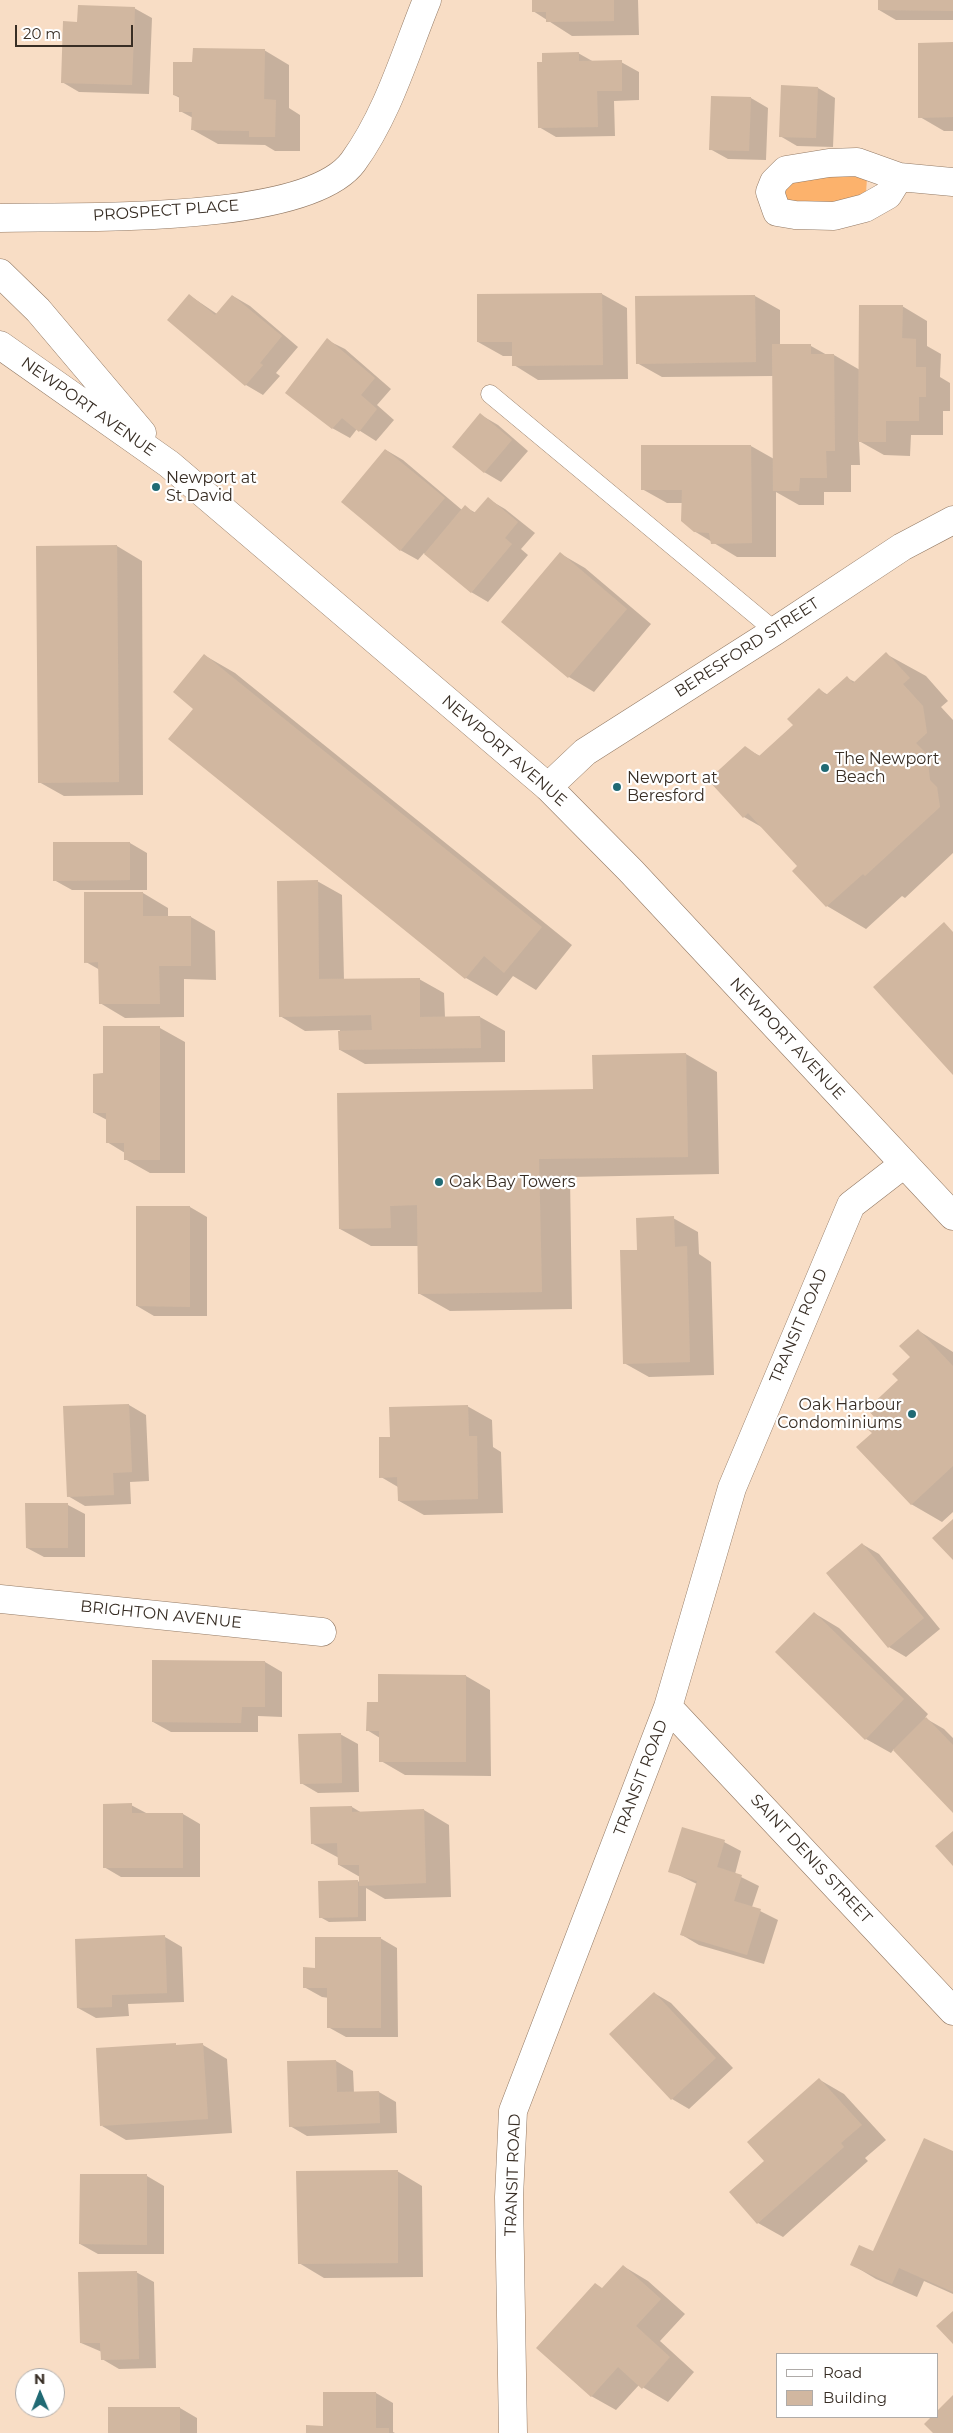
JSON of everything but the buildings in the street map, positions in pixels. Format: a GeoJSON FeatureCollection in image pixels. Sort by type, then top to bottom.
{"type":"FeatureCollection","features":[{"type":"Feature","properties":{"kind":"street","name":"PROSPECT PLACE"},"geometry":{"type":"LineString","coordinates":[[0,218],[161,215],[227,210],[290,198],[329,180],[352,163],[382,112],[427,0]]}},
{"type":"Feature","properties":{"kind":"street"},"geometry":{"type":"LineString","coordinates":[[899,177],[953,182]]}},
{"type":"Feature","properties":{"kind":"street"},"geometry":{"type":"LineString","coordinates":[[0,273],[38,310],[169,464]]}},
{"type":"Feature","properties":{"kind":"street","name":"NEWPORT AVENUE"},"geometry":{"type":"LineString","coordinates":[[0,345],[169,464],[548,787],[631,871],[953,1216]]}},
{"type":"Feature","properties":{"kind":"street","name":"BERESFORD STREET"},"geometry":{"type":"LineString","coordinates":[[548,787],[584,752],[775,631],[902,547],[953,520]]}},
{"type":"Feature","properties":{"kind":"street","name":"TRANSIT ROAD"},"geometry":{"type":"LineString","coordinates":[[513,2433],[509,2197],[514,2111],[668,1707],[732,1488],[812,1293],[851,1205],[904,1164]]}},
{"type":"Feature","properties":{"kind":"street","name":"BRIGHTON AVENUE"},"geometry":{"type":"LineString","coordinates":[[0,1599],[322,1632]]}},
{"type":"Feature","properties":{"kind":"street","name":"SAINT DENIS STREET"},"geometry":{"type":"LineString","coordinates":[[668,1707],[953,2011]]}},
{"type":"Feature","properties":{"kind":"lane"},"geometry":{"type":"LineString","coordinates":[[490,394],[775,631]]}},
{"type":"Feature","properties":{"kind":"shaded area"},"geometry":{"type":"Polygon","coordinates":[[[836,173],[867,178],[866,193],[827,203],[787,204],[785,187],[805,175],[836,173]]]}},
{"type":"Feature","properties":{"kind":"place","name":"Newport at St David"},"geometry":{"type":"Point","coordinates":[156,487]}},
{"type":"Feature","properties":{"kind":"place","name":"The Newport Beach"},"geometry":{"type":"Point","coordinates":[825,768]}},
{"type":"Feature","properties":{"kind":"place","name":"Newport at Beresford"},"geometry":{"type":"Point","coordinates":[617,787]}},
{"type":"Feature","properties":{"kind":"place","name":"Oak Bay Towers"},"geometry":{"type":"Point","coordinates":[439,1182]}},
{"type":"Feature","properties":{"kind":"place","name":"Oak Harbour Condominiums"},"geometry":{"type":"Point","coordinates":[912,1414]}}]}
